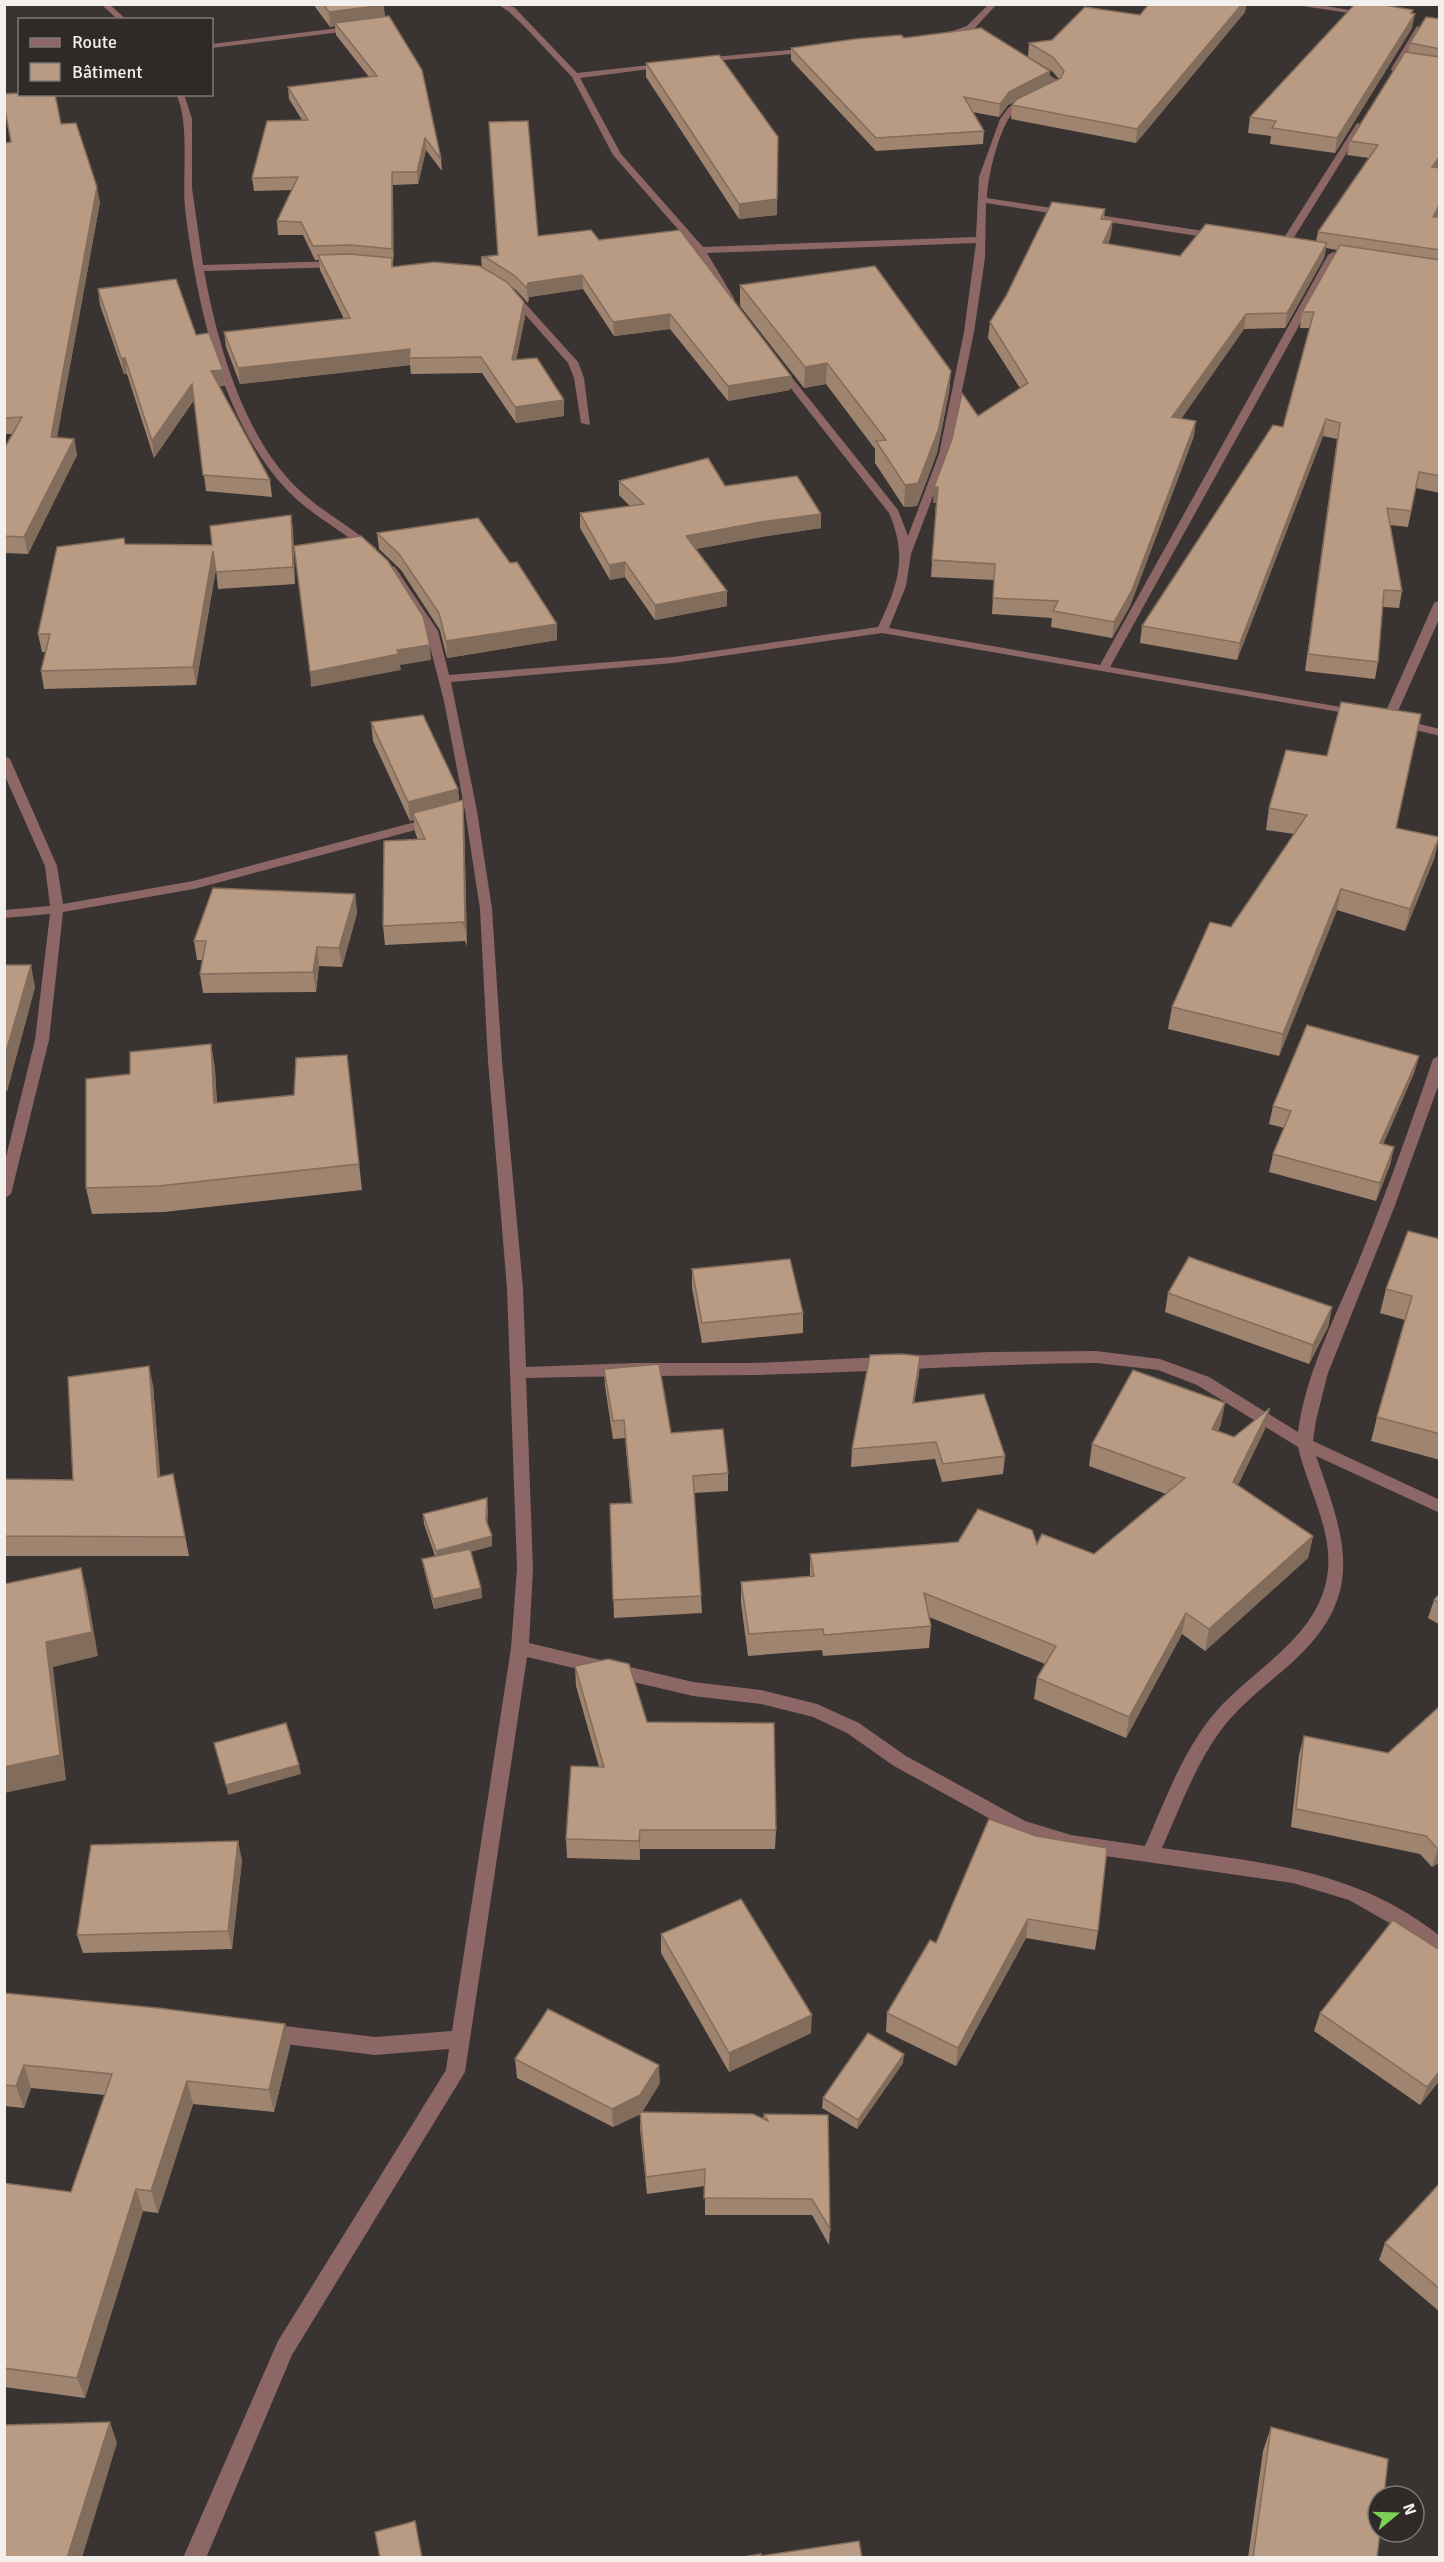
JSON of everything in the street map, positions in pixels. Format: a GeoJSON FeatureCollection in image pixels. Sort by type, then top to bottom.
{"type":"FeatureCollection","features":[{"type":"Feature","properties":{"kind":"street"},"geometry":{"type":"LineString","coordinates":[[104,4],[121,18]]}},
{"type":"Feature","properties":{"kind":"street"},"geometry":{"type":"LineString","coordinates":[[500,4],[511,9],[527,24],[575,76],[617,155],[701,250],[738,314]]}},
{"type":"Feature","properties":{"kind":"street"},"geometry":{"type":"LineString","coordinates":[[938,37],[970,28],[994,4]]}},
{"type":"Feature","properties":{"kind":"street"},"geometry":{"type":"LineString","coordinates":[[1292,4],[1382,16]]}},
{"type":"Feature","properties":{"kind":"street"},"geometry":{"type":"LineString","coordinates":[[1389,78],[1424,22],[1416,20]]}},
{"type":"Feature","properties":{"kind":"street"},"geometry":{"type":"LineString","coordinates":[[213,46],[364,27]]}},
{"type":"Feature","properties":{"kind":"street"},"geometry":{"type":"LineString","coordinates":[[970,28],[980,34]]}},
{"type":"Feature","properties":{"kind":"street"},"geometry":{"type":"LineString","coordinates":[[691,62],[816,49]]}},
{"type":"Feature","properties":{"kind":"street"},"geometry":{"type":"LineString","coordinates":[[1400,61],[1410,63]]}},
{"type":"Feature","properties":{"kind":"street"},"geometry":{"type":"LineString","coordinates":[[575,76],[679,63]]}},
{"type":"Feature","properties":{"kind":"street"},"geometry":{"type":"LineString","coordinates":[[882,630],[901,591],[907,553],[944,454],[969,332],[981,240],[983,177],[1004,119],[1012,109],[1056,88],[1057,84],[1048,75],[1029,63]]}},
{"type":"Feature","properties":{"kind":"street"},"geometry":{"type":"LineString","coordinates":[[181,96],[187,111],[187,167],[198,268],[218,347],[256,441],[292,489],[358,538],[395,573],[432,631],[444,679],[460,814],[486,909],[495,1061],[515,1288],[525,1569],[520,1648],[455,2072],[285,2348],[194,2558]]}},
{"type":"Feature","properties":{"kind":"street"},"geometry":{"type":"LineString","coordinates":[[1272,245],[1288,248],[1366,115]]}},
{"type":"Feature","properties":{"kind":"street"},"geometry":{"type":"LineString","coordinates":[[983,200],[1226,238]]}},
{"type":"Feature","properties":{"kind":"street"},"geometry":{"type":"LineString","coordinates":[[701,250],[981,240]]}},
{"type":"Feature","properties":{"kind":"street"},"geometry":{"type":"LineString","coordinates":[[1104,668],[1328,254],[1345,256]]}},
{"type":"Feature","properties":{"kind":"street"},"geometry":{"type":"LineString","coordinates":[[198,268],[352,264]]}},
{"type":"Feature","properties":{"kind":"street"},"geometry":{"type":"LineString","coordinates":[[505,288],[564,349],[573,362],[579,378],[586,423]]}},
{"type":"Feature","properties":{"kind":"street"},"geometry":{"type":"LineString","coordinates":[[773,360],[894,512],[903,530],[907,553]]}},
{"type":"Feature","properties":{"kind":"street"},"geometry":{"type":"LineString","coordinates":[[1376,718],[1440,603]]}},
{"type":"Feature","properties":{"kind":"street"},"geometry":{"type":"LineString","coordinates":[[444,679],[673,660],[882,630],[1376,718],[1440,733]]}},
{"type":"Feature","properties":{"kind":"street"},"geometry":{"type":"LineString","coordinates":[[4,759],[51,867],[57,909],[42,1040],[4,1194]]}},
{"type":"Feature","properties":{"kind":"street"},"geometry":{"type":"LineString","coordinates":[[4,914],[57,909],[194,885],[460,814]]}},
{"type":"Feature","properties":{"kind":"street"},"geometry":{"type":"LineString","coordinates":[[1150,1854],[1196,1758],[1215,1725],[1240,1695],[1294,1653],[1313,1631],[1329,1596],[1337,1566],[1335,1542],[1318,1493],[1305,1444],[1317,1382],[1398,1182],[1440,1059]]}},
{"type":"Feature","properties":{"kind":"street"},"geometry":{"type":"LineString","coordinates":[[518,1373],[635,1369],[754,1369],[979,1358],[1096,1357],[1160,1365],[1203,1381],[1305,1444],[1440,1507]]}},
{"type":"Feature","properties":{"kind":"street"},"geometry":{"type":"LineString","coordinates":[[520,1648],[693,1689],[761,1697],[817,1711],[853,1728],[900,1761],[1020,1827],[1071,1843],[1293,1875],[1354,1894],[1414,1928],[1440,1948]]}},
{"type":"Feature","properties":{"kind":"street"},"geometry":{"type":"LineString","coordinates":[[248,2031],[375,2046],[459,2039]]}},
{"type":"Feature","properties":{"kind":"building"},"geometry":{"type":"Polygon","coordinates":[[[323,4],[383,4],[384,5],[329,12],[323,4]]]}},
{"type":"Feature","properties":{"kind":"building"},"geometry":{"type":"Polygon","coordinates":[[[1149,4],[1242,4],[1137,129],[1012,105],[1017,99],[1061,78],[1064,71],[1053,57],[1029,43],[1052,40],[1085,7],[1140,15],[1149,4]]]}},
{"type":"Feature","properties":{"kind":"building"},"geometry":{"type":"Polygon","coordinates":[[[1355,4],[1378,4],[1413,10],[1411,13],[1415,14],[1337,138],[1272,128],[1276,121],[1250,117],[1355,4]]]}},
{"type":"Feature","properties":{"kind":"building"},"geometry":{"type":"Polygon","coordinates":[[[389,16],[422,70],[441,159],[425,138],[417,172],[392,172],[392,249],[351,245],[313,246],[301,222],[277,221],[298,177],[252,178],[267,121],[308,120],[288,87],[377,76],[335,23],[389,16]]]}},
{"type":"Feature","properties":{"kind":"building"},"geometry":{"type":"Polygon","coordinates":[[[1426,17],[1440,19],[1440,49],[1410,43],[1426,17]]]}},
{"type":"Feature","properties":{"kind":"building"},"geometry":{"type":"Polygon","coordinates":[[[981,28],[1050,71],[1009,92],[1000,104],[964,97],[984,131],[876,138],[791,48],[855,39],[901,35],[904,38],[981,28]]]}},
{"type":"Feature","properties":{"kind":"building"},"geometry":{"type":"Polygon","coordinates":[[[1405,52],[1440,57],[1440,156],[1432,167],[1440,168],[1440,203],[1433,217],[1440,217],[1440,250],[1318,232],[1378,145],[1350,141],[1405,52]]]}},
{"type":"Feature","properties":{"kind":"building"},"geometry":{"type":"Polygon","coordinates":[[[719,55],[778,137],[777,199],[739,204],[646,63],[719,55]]]}},
{"type":"Feature","properties":{"kind":"building"},"geometry":{"type":"Polygon","coordinates":[[[4,94],[55,96],[61,124],[76,123],[97,187],[51,437],[74,439],[24,537],[4,536],[4,449],[22,417],[4,418],[4,143],[11,142],[4,94]]]}},
{"type":"Feature","properties":{"kind":"building"},"geometry":{"type":"Polygon","coordinates":[[[528,121],[538,236],[591,230],[599,240],[680,230],[791,376],[728,386],[670,314],[613,322],[582,275],[528,283],[527,288],[515,276],[487,258],[481,257],[498,255],[489,122],[528,121]]]}},
{"type":"Feature","properties":{"kind":"building"},"geometry":{"type":"Polygon","coordinates":[[[1052,202],[1105,209],[1101,219],[1113,220],[1103,243],[1180,256],[1206,224],[1327,243],[1287,313],[1246,314],[1172,417],[1196,421],[1132,590],[1114,622],[1053,611],[1058,601],[993,598],[995,564],[932,560],[938,487],[934,487],[952,439],[962,393],[978,416],[1028,383],[990,322],[1006,296],[1052,202]]]}},
{"type":"Feature","properties":{"kind":"building"},"geometry":{"type":"Polygon","coordinates":[[[1340,245],[1440,260],[1440,476],[1419,472],[1411,511],[1387,508],[1402,591],[1384,590],[1378,662],[1308,654],[1340,423],[1326,419],[1240,643],[1142,626],[1273,425],[1283,427],[1314,312],[1302,312],[1340,245]]]}},
{"type":"Feature","properties":{"kind":"building"},"geometry":{"type":"Polygon","coordinates":[[[350,254],[392,258],[392,267],[434,262],[480,266],[507,282],[524,302],[512,360],[537,358],[564,400],[515,407],[481,357],[409,358],[410,349],[238,368],[224,332],[350,318],[318,255],[350,254]]]}},
{"type":"Feature","properties":{"kind":"building"},"geometry":{"type":"Polygon","coordinates":[[[875,266],[951,371],[938,431],[918,483],[905,485],[876,441],[886,440],[827,363],[805,367],[740,285],[875,266]]]}},
{"type":"Feature","properties":{"kind":"building"},"geometry":{"type":"Polygon","coordinates":[[[176,279],[196,335],[209,333],[223,370],[211,371],[270,480],[203,475],[192,384],[152,441],[125,358],[121,358],[98,289],[176,279]]]}},
{"type":"Feature","properties":{"kind":"building"},"geometry":{"type":"Polygon","coordinates":[[[708,458],[725,486],[797,476],[821,514],[686,536],[727,591],[655,605],[625,562],[609,565],[580,513],[644,504],[619,481],[708,458]]]}},
{"type":"Feature","properties":{"kind":"building"},"geometry":{"type":"Polygon","coordinates":[[[291,515],[293,567],[216,572],[213,551],[193,667],[41,671],[50,634],[38,634],[57,547],[124,538],[125,544],[212,545],[210,526],[291,515]]]}},
{"type":"Feature","properties":{"kind":"building"},"geometry":{"type":"Polygon","coordinates":[[[478,518],[510,563],[517,562],[557,624],[446,641],[439,613],[399,554],[377,533],[478,518]]]}},
{"type":"Feature","properties":{"kind":"building"},"geometry":{"type":"Polygon","coordinates":[[[361,536],[388,561],[423,616],[430,645],[397,650],[399,654],[310,672],[294,546],[361,536]]]}},
{"type":"Feature","properties":{"kind":"building"},"geometry":{"type":"Polygon","coordinates":[[[1341,702],[1421,714],[1396,828],[1439,837],[1410,909],[1341,889],[1283,1034],[1172,1007],[1210,922],[1231,927],[1307,815],[1269,808],[1286,750],[1327,756],[1341,702]]]}},
{"type":"Feature","properties":{"kind":"building"},"geometry":{"type":"Polygon","coordinates":[[[423,715],[458,789],[408,802],[371,722],[423,715]]]}},
{"type":"Feature","properties":{"kind":"building"},"geometry":{"type":"Polygon","coordinates":[[[463,800],[465,927],[463,922],[383,926],[384,841],[425,839],[413,813],[463,800]]]}},
{"type":"Feature","properties":{"kind":"building"},"geometry":{"type":"Polygon","coordinates":[[[213,888],[355,894],[339,948],[317,947],[313,972],[200,974],[206,941],[194,941],[213,888]]]}},
{"type":"Feature","properties":{"kind":"building"},"geometry":{"type":"Polygon","coordinates":[[[4,965],[31,965],[4,1059],[4,965]]]}},
{"type":"Feature","properties":{"kind":"building"},"geometry":{"type":"Polygon","coordinates":[[[1307,1025],[1419,1056],[1380,1143],[1394,1147],[1380,1183],[1273,1154],[1291,1111],[1273,1106],[1307,1025]]]}},
{"type":"Feature","properties":{"kind":"building"},"geometry":{"type":"Polygon","coordinates":[[[211,1044],[214,1103],[294,1095],[296,1058],[347,1055],[359,1164],[159,1186],[86,1188],[86,1079],[130,1074],[130,1052],[211,1044]]]}},
{"type":"Feature","properties":{"kind":"building"},"geometry":{"type":"Polygon","coordinates":[[[1408,1231],[1440,1239],[1440,1434],[1377,1417],[1412,1296],[1386,1289],[1408,1231]]]}},
{"type":"Feature","properties":{"kind":"building"},"geometry":{"type":"Polygon","coordinates":[[[1189,1257],[1332,1307],[1313,1345],[1168,1293],[1189,1257]]]}},
{"type":"Feature","properties":{"kind":"building"},"geometry":{"type":"Polygon","coordinates":[[[790,1259],[803,1313],[702,1323],[692,1269],[790,1259]]]}},
{"type":"Feature","properties":{"kind":"building"},"geometry":{"type":"Polygon","coordinates":[[[870,1355],[920,1356],[913,1403],[984,1394],[1005,1456],[943,1464],[936,1442],[852,1449],[870,1355]]]}},
{"type":"Feature","properties":{"kind":"building"},"geometry":{"type":"Polygon","coordinates":[[[659,1364],[671,1433],[723,1429],[728,1473],[693,1476],[701,1596],[613,1600],[610,1504],[632,1503],[624,1420],[613,1421],[604,1369],[659,1364]]]}},
{"type":"Feature","properties":{"kind":"building"},"geometry":{"type":"Polygon","coordinates":[[[149,1366],[158,1477],[173,1474],[185,1537],[4,1536],[4,1479],[73,1480],[68,1377],[149,1366]]]}},
{"type":"Feature","properties":{"kind":"building"},"geometry":{"type":"Polygon","coordinates":[[[1133,1370],[1225,1403],[1212,1429],[1234,1437],[1270,1408],[1233,1482],[1313,1536],[1209,1629],[1186,1613],[1129,1717],[1037,1678],[1056,1646],[924,1593],[931,1626],[824,1635],[823,1629],[749,1634],[741,1582],[814,1576],[810,1554],[958,1542],[978,1509],[1032,1530],[1037,1544],[1042,1534],[1094,1554],[1185,1478],[1092,1444],[1133,1370]]]}},
{"type":"Feature","properties":{"kind":"building"},"geometry":{"type":"Polygon","coordinates":[[[487,1498],[486,1520],[492,1536],[436,1551],[423,1514],[487,1498]]]}},
{"type":"Feature","properties":{"kind":"building"},"geometry":{"type":"Polygon","coordinates":[[[470,1549],[481,1588],[433,1599],[422,1559],[470,1549]]]}},
{"type":"Feature","properties":{"kind":"building"},"geometry":{"type":"Polygon","coordinates":[[[81,1568],[92,1632],[46,1642],[60,1755],[4,1767],[4,1584],[81,1568]]]}},
{"type":"Feature","properties":{"kind":"building"},"geometry":{"type":"Polygon","coordinates":[[[1440,1593],[1440,1603],[1434,1600],[1440,1593]]]}},
{"type":"Feature","properties":{"kind":"building"},"geometry":{"type":"Polygon","coordinates":[[[608,1659],[629,1664],[647,1722],[774,1723],[776,1830],[640,1830],[639,1841],[566,1839],[571,1766],[604,1767],[575,1666],[608,1659]]]}},
{"type":"Feature","properties":{"kind":"building"},"geometry":{"type":"Polygon","coordinates":[[[1440,1706],[1440,1847],[1438,1849],[1426,1836],[1296,1809],[1304,1736],[1388,1753],[1440,1706]]]}},
{"type":"Feature","properties":{"kind":"building"},"geometry":{"type":"Polygon","coordinates":[[[286,1723],[299,1765],[226,1785],[214,1743],[286,1723]]]}},
{"type":"Feature","properties":{"kind":"building"},"geometry":{"type":"Polygon","coordinates":[[[989,1819],[1036,1836],[1107,1848],[1098,1931],[1028,1919],[958,2048],[887,2013],[930,1940],[936,1943],[989,1819]]]}},
{"type":"Feature","properties":{"kind":"building"},"geometry":{"type":"Polygon","coordinates":[[[238,1841],[228,1931],[77,1935],[91,1845],[238,1841]]]}},
{"type":"Feature","properties":{"kind":"building"},"geometry":{"type":"Polygon","coordinates":[[[741,1899],[812,2015],[729,2053],[661,1934],[741,1899]]]}},
{"type":"Feature","properties":{"kind":"building"},"geometry":{"type":"Polygon","coordinates":[[[1393,1920],[1440,1950],[1440,2071],[1427,2087],[1320,2013],[1393,1920]]]}},
{"type":"Feature","properties":{"kind":"building"},"geometry":{"type":"Polygon","coordinates":[[[4,1993],[158,2008],[285,2024],[269,2090],[187,2081],[151,2191],[136,2189],[77,2378],[4,2368],[4,2183],[71,2192],[112,2074],[24,2065],[16,2086],[4,2085],[4,1993]]]}},
{"type":"Feature","properties":{"kind":"building"},"geometry":{"type":"Polygon","coordinates":[[[548,2009],[659,2065],[640,2095],[612,2109],[515,2059],[548,2009]]]}},
{"type":"Feature","properties":{"kind":"building"},"geometry":{"type":"Polygon","coordinates":[[[868,2033],[904,2054],[858,2120],[823,2098],[868,2033]]]}},
{"type":"Feature","properties":{"kind":"building"},"geometry":{"type":"Polygon","coordinates":[[[640,2112],[753,2114],[768,2121],[764,2114],[828,2115],[830,2229],[812,2199],[704,2198],[705,2169],[646,2177],[640,2112]]]}},
{"type":"Feature","properties":{"kind":"building"},"geometry":{"type":"Polygon","coordinates":[[[1440,2183],[1440,2289],[1385,2243],[1440,2183]]]}},
{"type":"Feature","properties":{"kind":"building"},"geometry":{"type":"Polygon","coordinates":[[[110,2422],[67,2558],[4,2558],[4,2425],[110,2422]]]}},
{"type":"Feature","properties":{"kind":"building"},"geometry":{"type":"Polygon","coordinates":[[[1271,2427],[1388,2459],[1385,2484],[1366,2484],[1366,2544],[1379,2544],[1377,2558],[1253,2558],[1271,2427]]]}},
{"type":"Feature","properties":{"kind":"building"},"geometry":{"type":"Polygon","coordinates":[[[415,2521],[422,2558],[380,2558],[375,2532],[415,2521]]]}},
{"type":"Feature","properties":{"kind":"building"},"geometry":{"type":"Polygon","coordinates":[[[859,2541],[862,2558],[736,2558],[761,2554],[761,2556],[859,2541]]]}}]}
